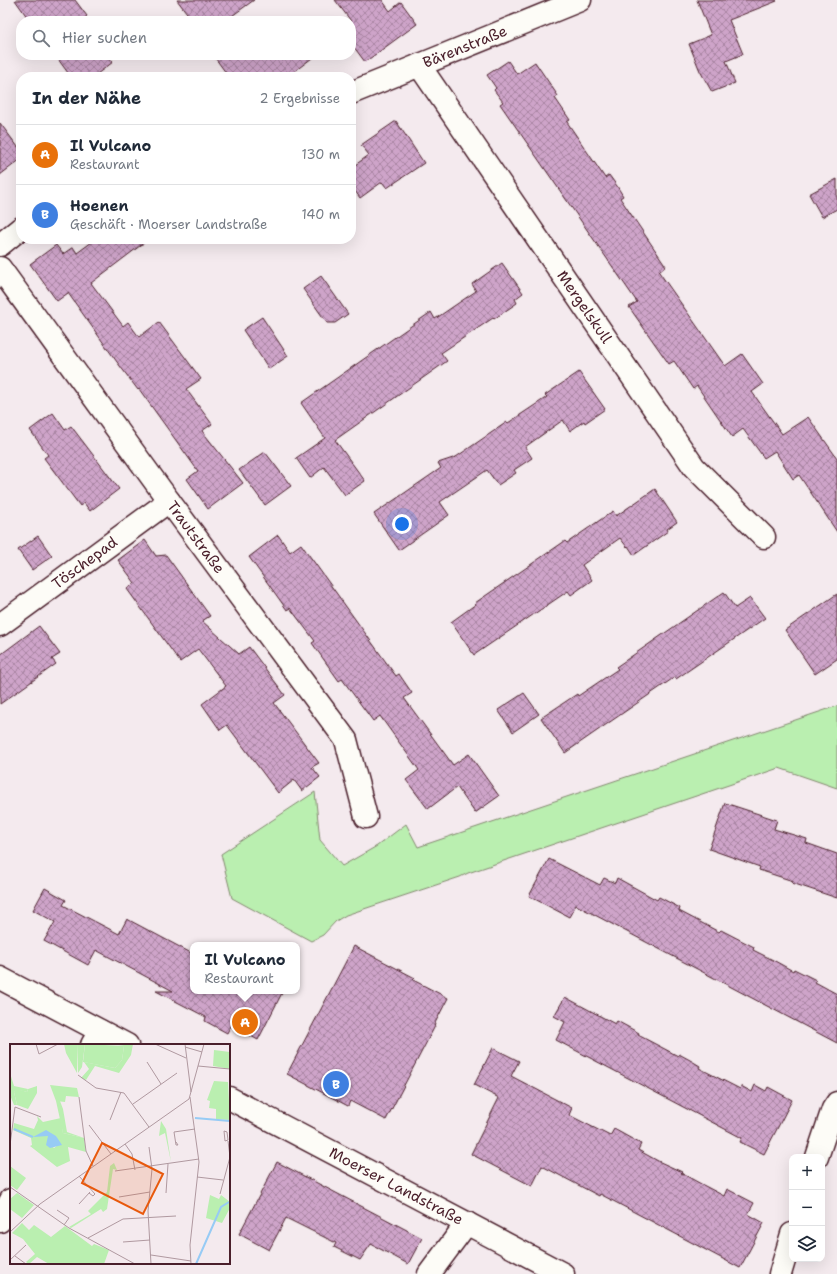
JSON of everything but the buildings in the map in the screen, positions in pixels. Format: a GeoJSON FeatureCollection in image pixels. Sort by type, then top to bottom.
{"type":"FeatureCollection","features":[{"type":"Feature","properties":{"kind":"street","name":"Bärenstraße"},"geometry":{"type":"LineString","coordinates":[[356,90],[580,0]]}},
{"type":"Feature","properties":{"kind":"street","name":"Mergelskull"},"geometry":{"type":"LineString","coordinates":[[419,65],[694,467],[764,537]]}},
{"type":"Feature","properties":{"kind":"street"},"geometry":{"type":"LineString","coordinates":[[0,245],[16,232]]}},
{"type":"Feature","properties":{"kind":"street","name":"Trautstraße"},"geometry":{"type":"LineString","coordinates":[[0,268],[169,501],[346,740],[366,818]]}},
{"type":"Feature","properties":{"kind":"street","name":"Töschepad"},"geometry":{"type":"LineString","coordinates":[[0,625],[169,501]]}},
{"type":"Feature","properties":{"kind":"street"},"geometry":{"type":"LineString","coordinates":[[0,978],[96,1038],[123,1044]]}},
{"type":"Feature","properties":{"kind":"street","name":"Moerser Landstraße"},"geometry":{"type":"LineString","coordinates":[[230,1099],[563,1274]]}},
{"type":"Feature","properties":{"kind":"street"},"geometry":{"type":"LineString","coordinates":[[818,1154],[833,1109],[837,1103]]}},
{"type":"Feature","properties":{"kind":"street"},"geometry":{"type":"LineString","coordinates":[[0,1221],[10,1202]]}},
{"type":"Feature","properties":{"kind":"street"},"geometry":{"type":"LineString","coordinates":[[429,1274],[467,1223]]}},
{"type":"Feature","properties":{"kind":"street"},"geometry":{"type":"LineString","coordinates":[[780,1274],[789,1244]]}},
{"type":"Feature","properties":{"kind":"green space"},"geometry":{"type":"Polygon","coordinates":[[[837,706],[837,788],[779,768],[346,915],[336,921],[323,935],[311,941],[232,898],[221,854],[315,792],[320,840],[342,866],[377,846],[406,824],[418,847],[837,706]]]}},
{"type":"Feature","properties":{"kind":"place","name":"Il Vulcano"},"geometry":{"type":"Point","coordinates":[245,1022]}},
{"type":"Feature","properties":{"kind":"place","name":"Hoenen"},"geometry":{"type":"Point","coordinates":[336,1084]}}]}
